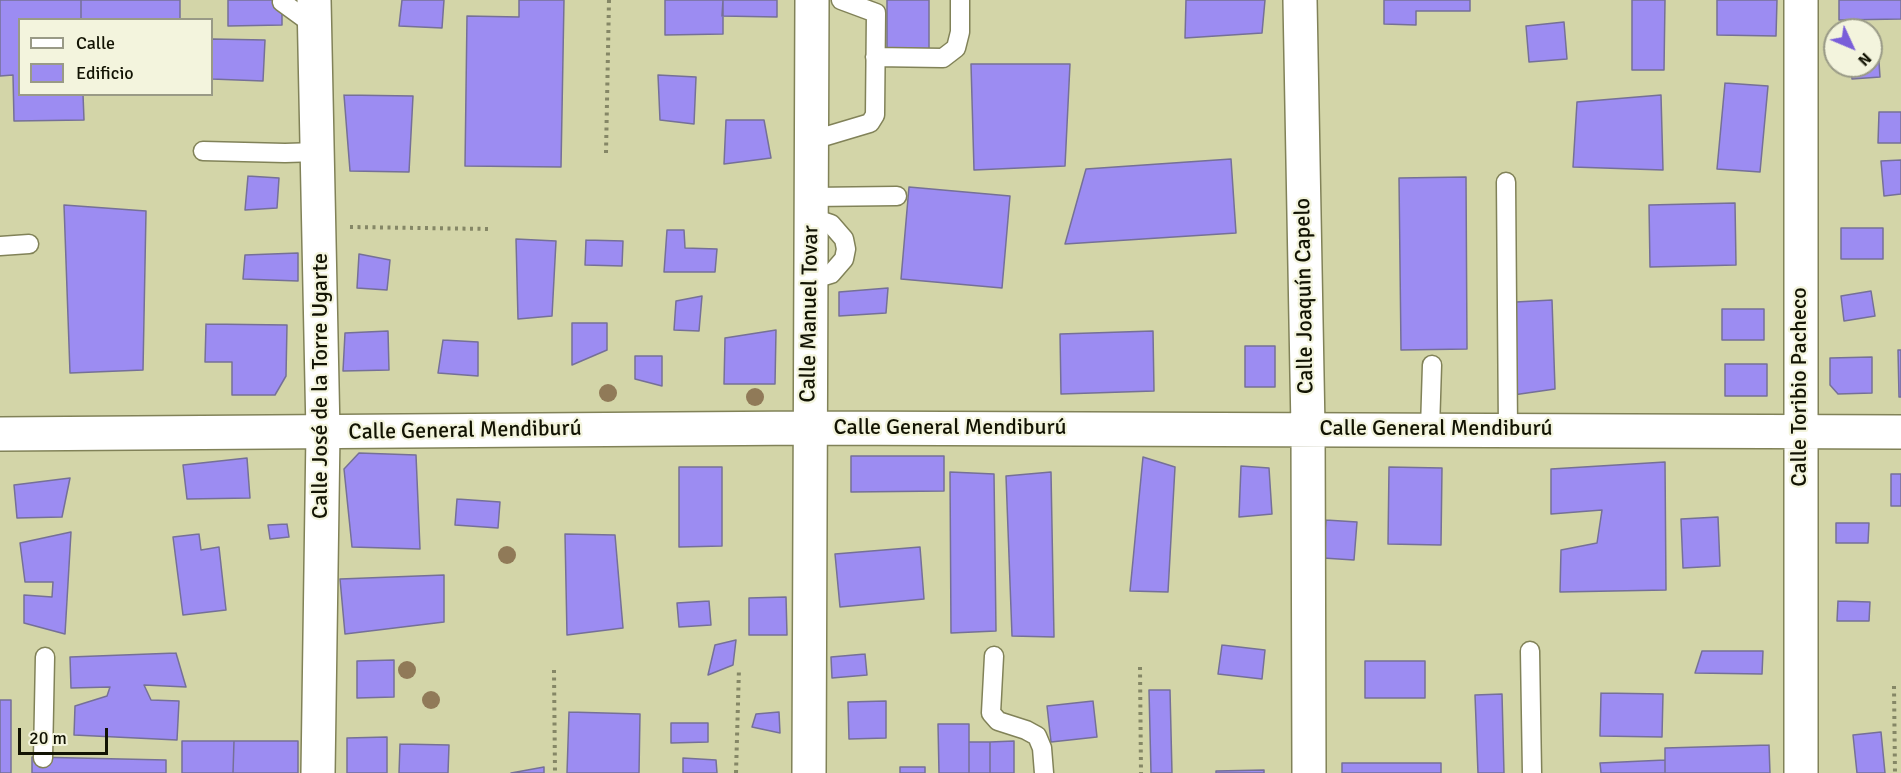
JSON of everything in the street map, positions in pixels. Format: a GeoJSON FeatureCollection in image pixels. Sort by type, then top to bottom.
{"type":"FeatureCollection","features":[{"type":"Feature","properties":{"kind":"street","name":"Calle Manuel Tovar"},"geometry":{"type":"LineString","coordinates":[[809,773],[812,0]]}},
{"type":"Feature","properties":{"kind":"street","name":"Calle Joaquín Capelo"},"geometry":{"type":"LineString","coordinates":[[1300,0],[1308,429],[1309,773]]}},
{"type":"Feature","properties":{"kind":"street","name":"Calle Toribio Pacheco"},"geometry":{"type":"LineString","coordinates":[[1801,0],[1801,773]]}},
{"type":"Feature","properties":{"kind":"street","name":"Calle José de la Torre Ugarte"},"geometry":{"type":"LineString","coordinates":[[314,13],[323,432],[318,773]]}},
{"type":"Feature","properties":{"kind":"street","name":"Calle General Mendiburú"},"geometry":{"type":"LineString","coordinates":[[0,434],[809,428],[1901,432]]}},
{"type":"Feature","properties":{"kind":"lane"},"geometry":{"type":"LineString","coordinates":[[813,140],[870,123],[875,115],[876,6],[841,0]]}},
{"type":"Feature","properties":{"kind":"lane"},"geometry":{"type":"LineString","coordinates":[[875,57],[943,58],[957,48],[960,32],[960,0]]}},
{"type":"Feature","properties":{"kind":"lane"},"geometry":{"type":"LineString","coordinates":[[282,2],[314,13]]}},
{"type":"Feature","properties":{"kind":"lane"},"geometry":{"type":"LineString","coordinates":[[203,151],[318,152]]}},
{"type":"Feature","properties":{"kind":"lane"},"geometry":{"type":"LineString","coordinates":[[1506,182],[1508,430]]}},
{"type":"Feature","properties":{"kind":"lane"},"geometry":{"type":"LineString","coordinates":[[812,209],[897,196]]}},
{"type":"Feature","properties":{"kind":"lane"},"geometry":{"type":"LineString","coordinates":[[0,246],[29,244]]}},
{"type":"Feature","properties":{"kind":"lane"},"geometry":{"type":"LineString","coordinates":[[1430,429],[1432,365]]}},
{"type":"Feature","properties":{"kind":"lane"},"geometry":{"type":"LineString","coordinates":[[1530,651],[1532,773]]}},
{"type":"Feature","properties":{"kind":"lane"},"geometry":{"type":"LineString","coordinates":[[994,656],[991,713],[998,721],[1037,736],[1042,748],[1044,773]]}},
{"type":"Feature","properties":{"kind":"lane"},"geometry":{"type":"LineString","coordinates":[[42,758],[45,657]]}},
{"type":"Feature","properties":{"kind":"path"},"geometry":{"type":"LineString","coordinates":[[606,153],[609,0]]}},
{"type":"Feature","properties":{"kind":"path"},"geometry":{"type":"LineString","coordinates":[[319,227],[490,229]]}},
{"type":"Feature","properties":{"kind":"path"},"geometry":{"type":"LineString","coordinates":[[1140,667],[1141,773]]}},
{"type":"Feature","properties":{"kind":"path"},"geometry":{"type":"LineString","coordinates":[[736,773],[739,668]]}},
{"type":"Feature","properties":{"kind":"path"},"geometry":{"type":"LineString","coordinates":[[554,670],[555,773]]}},
{"type":"Feature","properties":{"kind":"path"},"geometry":{"type":"LineString","coordinates":[[1894,686],[1895,773]]}},
{"type":"Feature","properties":{"kind":"building"},"geometry":{"type":"Polygon","coordinates":[[[0,0],[81,0],[81,18],[18,18],[18,96],[83,96],[84,120],[14,121],[13,75],[0,76],[0,0]]]}},
{"type":"Feature","properties":{"kind":"building"},"geometry":{"type":"Polygon","coordinates":[[[81,0],[180,0],[180,18],[81,18],[81,0]]]}},
{"type":"Feature","properties":{"kind":"building"},"geometry":{"type":"Polygon","coordinates":[[[228,0],[282,0],[282,25],[228,26],[228,0]]]}},
{"type":"Feature","properties":{"kind":"building"},"geometry":{"type":"Polygon","coordinates":[[[402,0],[444,0],[442,28],[399,26],[402,0]]]}},
{"type":"Feature","properties":{"kind":"building"},"geometry":{"type":"Polygon","coordinates":[[[519,0],[564,0],[561,167],[465,166],[467,16],[519,17],[519,0]]]}},
{"type":"Feature","properties":{"kind":"building"},"geometry":{"type":"Polygon","coordinates":[[[665,0],[723,0],[723,34],[665,35],[665,0]]]}},
{"type":"Feature","properties":{"kind":"building"},"geometry":{"type":"Polygon","coordinates":[[[723,0],[777,0],[777,17],[722,16],[723,0]]]}},
{"type":"Feature","properties":{"kind":"building"},"geometry":{"type":"Polygon","coordinates":[[[887,0],[929,0],[929,51],[887,51],[887,0]]]}},
{"type":"Feature","properties":{"kind":"building"},"geometry":{"type":"Polygon","coordinates":[[[1186,0],[1265,0],[1262,33],[1185,38],[1186,0]]]}},
{"type":"Feature","properties":{"kind":"building"},"geometry":{"type":"Polygon","coordinates":[[[1384,0],[1470,0],[1470,11],[1416,11],[1416,25],[1384,24],[1384,0]]]}},
{"type":"Feature","properties":{"kind":"building"},"geometry":{"type":"Polygon","coordinates":[[[1632,0],[1665,0],[1664,70],[1632,70],[1632,0]]]}},
{"type":"Feature","properties":{"kind":"building"},"geometry":{"type":"Polygon","coordinates":[[[1717,0],[1777,0],[1776,36],[1717,35],[1717,0]]]}},
{"type":"Feature","properties":{"kind":"building"},"geometry":{"type":"Polygon","coordinates":[[[1839,0],[1901,0],[1901,19],[1839,18],[1839,0]]]}},
{"type":"Feature","properties":{"kind":"building"},"geometry":{"type":"Polygon","coordinates":[[[1564,22],[1567,59],[1529,62],[1526,26],[1564,22]]]}},
{"type":"Feature","properties":{"kind":"building"},"geometry":{"type":"Polygon","coordinates":[[[213,39],[265,40],[263,81],[213,79],[213,39]]]}},
{"type":"Feature","properties":{"kind":"building"},"geometry":{"type":"Polygon","coordinates":[[[971,64],[1070,64],[1065,166],[974,170],[971,64]]]}},
{"type":"Feature","properties":{"kind":"building"},"geometry":{"type":"Polygon","coordinates":[[[658,75],[696,77],[694,124],[660,120],[658,75]]]}},
{"type":"Feature","properties":{"kind":"building"},"geometry":{"type":"Polygon","coordinates":[[[1725,83],[1768,86],[1760,172],[1717,169],[1725,83]]]}},
{"type":"Feature","properties":{"kind":"building"},"geometry":{"type":"Polygon","coordinates":[[[344,95],[413,96],[409,172],[350,171],[344,95]]]}},
{"type":"Feature","properties":{"kind":"building"},"geometry":{"type":"Polygon","coordinates":[[[1661,95],[1663,170],[1573,167],[1577,102],[1661,95]]]}},
{"type":"Feature","properties":{"kind":"building"},"geometry":{"type":"Polygon","coordinates":[[[1879,112],[1901,112],[1901,143],[1878,143],[1879,112]]]}},
{"type":"Feature","properties":{"kind":"building"},"geometry":{"type":"Polygon","coordinates":[[[726,120],[764,120],[771,158],[724,164],[726,120]]]}},
{"type":"Feature","properties":{"kind":"building"},"geometry":{"type":"Polygon","coordinates":[[[1231,159],[1236,233],[1065,244],[1086,169],[1231,159]]]}},
{"type":"Feature","properties":{"kind":"building"},"geometry":{"type":"Polygon","coordinates":[[[1901,160],[1901,194],[1884,196],[1881,161],[1901,160]]]}},
{"type":"Feature","properties":{"kind":"building"},"geometry":{"type":"Polygon","coordinates":[[[248,176],[279,178],[277,208],[245,210],[248,176]]]}},
{"type":"Feature","properties":{"kind":"building"},"geometry":{"type":"Polygon","coordinates":[[[1466,177],[1467,349],[1401,350],[1399,178],[1466,177]]]}},
{"type":"Feature","properties":{"kind":"building"},"geometry":{"type":"Polygon","coordinates":[[[909,187],[1010,196],[1002,288],[901,279],[909,187]]]}},
{"type":"Feature","properties":{"kind":"building"},"geometry":{"type":"Polygon","coordinates":[[[1735,203],[1736,265],[1650,267],[1649,205],[1735,203]]]}},
{"type":"Feature","properties":{"kind":"building"},"geometry":{"type":"Polygon","coordinates":[[[64,205],[146,211],[143,370],[70,373],[64,205]]]}},
{"type":"Feature","properties":{"kind":"building"},"geometry":{"type":"Polygon","coordinates":[[[1841,228],[1883,228],[1883,259],[1841,259],[1841,228]]]}},
{"type":"Feature","properties":{"kind":"building"},"geometry":{"type":"Polygon","coordinates":[[[667,230],[684,230],[685,248],[717,249],[715,272],[664,272],[667,230]]]}},
{"type":"Feature","properties":{"kind":"building"},"geometry":{"type":"Polygon","coordinates":[[[516,239],[556,241],[552,316],[518,319],[516,239]]]}},
{"type":"Feature","properties":{"kind":"building"},"geometry":{"type":"Polygon","coordinates":[[[586,240],[623,241],[622,266],[585,265],[586,240]]]}},
{"type":"Feature","properties":{"kind":"building"},"geometry":{"type":"Polygon","coordinates":[[[298,253],[298,281],[243,279],[245,255],[298,253]]]}},
{"type":"Feature","properties":{"kind":"building"},"geometry":{"type":"Polygon","coordinates":[[[359,254],[390,260],[387,290],[357,288],[359,254]]]}},
{"type":"Feature","properties":{"kind":"building"},"geometry":{"type":"Polygon","coordinates":[[[888,288],[886,313],[839,316],[839,292],[888,288]]]}},
{"type":"Feature","properties":{"kind":"building"},"geometry":{"type":"Polygon","coordinates":[[[1871,291],[1875,316],[1844,321],[1841,296],[1871,291]]]}},
{"type":"Feature","properties":{"kind":"building"},"geometry":{"type":"Polygon","coordinates":[[[702,296],[699,331],[674,330],[676,301],[702,296]]]}},
{"type":"Feature","properties":{"kind":"building"},"geometry":{"type":"Polygon","coordinates":[[[1552,300],[1555,389],[1513,395],[1516,302],[1552,300]]]}},
{"type":"Feature","properties":{"kind":"building"},"geometry":{"type":"Polygon","coordinates":[[[1722,309],[1764,309],[1764,340],[1722,340],[1722,309]]]}},
{"type":"Feature","properties":{"kind":"building"},"geometry":{"type":"Polygon","coordinates":[[[572,323],[607,323],[607,350],[572,365],[572,323]]]}},
{"type":"Feature","properties":{"kind":"building"},"geometry":{"type":"Polygon","coordinates":[[[206,324],[287,325],[286,376],[275,395],[232,395],[232,362],[205,362],[206,324]]]}},
{"type":"Feature","properties":{"kind":"building"},"geometry":{"type":"Polygon","coordinates":[[[776,330],[775,384],[724,384],[725,338],[776,330]]]}},
{"type":"Feature","properties":{"kind":"building"},"geometry":{"type":"Polygon","coordinates":[[[388,331],[389,370],[343,371],[345,333],[388,331]]]}},
{"type":"Feature","properties":{"kind":"building"},"geometry":{"type":"Polygon","coordinates":[[[1153,331],[1154,391],[1061,394],[1060,334],[1153,331]]]}},
{"type":"Feature","properties":{"kind":"building"},"geometry":{"type":"Polygon","coordinates":[[[443,340],[478,342],[478,376],[438,373],[443,340]]]}},
{"type":"Feature","properties":{"kind":"building"},"geometry":{"type":"Polygon","coordinates":[[[1245,346],[1275,346],[1275,387],[1245,387],[1245,346]]]}},
{"type":"Feature","properties":{"kind":"building"},"geometry":{"type":"Polygon","coordinates":[[[1898,350],[1901,350],[1901,397],[1899,397],[1898,350]]]}},
{"type":"Feature","properties":{"kind":"building"},"geometry":{"type":"Polygon","coordinates":[[[635,356],[662,356],[662,386],[635,379],[635,356]]]}},
{"type":"Feature","properties":{"kind":"building"},"geometry":{"type":"Polygon","coordinates":[[[1872,357],[1872,393],[1838,394],[1830,385],[1830,358],[1872,357]]]}},
{"type":"Feature","properties":{"kind":"building"},"geometry":{"type":"Polygon","coordinates":[[[1725,364],[1767,364],[1767,396],[1725,396],[1725,364]]]}},
{"type":"Feature","properties":{"kind":"building"},"geometry":{"type":"Polygon","coordinates":[[[359,453],[416,455],[420,549],[352,547],[344,469],[359,453]]]}},
{"type":"Feature","properties":{"kind":"building"},"geometry":{"type":"Polygon","coordinates":[[[851,456],[944,456],[944,491],[851,492],[851,456]]]}},
{"type":"Feature","properties":{"kind":"building"},"geometry":{"type":"Polygon","coordinates":[[[1143,457],[1175,467],[1168,592],[1130,591],[1143,457]]]}},
{"type":"Feature","properties":{"kind":"building"},"geometry":{"type":"Polygon","coordinates":[[[247,458],[250,498],[187,499],[183,465],[247,458]]]}},
{"type":"Feature","properties":{"kind":"building"},"geometry":{"type":"Polygon","coordinates":[[[1665,462],[1666,590],[1560,592],[1561,550],[1597,543],[1602,510],[1551,514],[1551,469],[1665,462]]]}},
{"type":"Feature","properties":{"kind":"building"},"geometry":{"type":"Polygon","coordinates":[[[1241,466],[1269,468],[1272,514],[1239,517],[1241,466]]]}},
{"type":"Feature","properties":{"kind":"building"},"geometry":{"type":"Polygon","coordinates":[[[679,467],[722,467],[722,546],[679,547],[679,467]]]}},
{"type":"Feature","properties":{"kind":"building"},"geometry":{"type":"Polygon","coordinates":[[[1389,467],[1442,468],[1441,545],[1388,544],[1389,467]]]}},
{"type":"Feature","properties":{"kind":"building"},"geometry":{"type":"Polygon","coordinates":[[[950,472],[994,474],[996,631],[951,633],[950,472]]]}},
{"type":"Feature","properties":{"kind":"building"},"geometry":{"type":"Polygon","coordinates":[[[1051,472],[1054,637],[1012,636],[1006,476],[1051,472]]]}},
{"type":"Feature","properties":{"kind":"building"},"geometry":{"type":"Polygon","coordinates":[[[1891,474],[1901,474],[1901,506],[1891,506],[1891,474]]]}},
{"type":"Feature","properties":{"kind":"building"},"geometry":{"type":"Polygon","coordinates":[[[70,478],[62,517],[17,518],[14,485],[70,478]]]}},
{"type":"Feature","properties":{"kind":"building"},"geometry":{"type":"Polygon","coordinates":[[[457,499],[500,502],[498,528],[455,525],[457,499]]]}},
{"type":"Feature","properties":{"kind":"building"},"geometry":{"type":"Polygon","coordinates":[[[1718,517],[1720,566],[1683,568],[1681,519],[1718,517]]]}},
{"type":"Feature","properties":{"kind":"building"},"geometry":{"type":"Polygon","coordinates":[[[1326,520],[1357,522],[1354,560],[1323,558],[1326,520]]]}},
{"type":"Feature","properties":{"kind":"building"},"geometry":{"type":"Polygon","coordinates":[[[1836,523],[1869,523],[1868,543],[1836,543],[1836,523]]]}},
{"type":"Feature","properties":{"kind":"building"},"geometry":{"type":"Polygon","coordinates":[[[287,524],[289,537],[270,539],[268,525],[287,524]]]}},
{"type":"Feature","properties":{"kind":"building"},"geometry":{"type":"Polygon","coordinates":[[[71,532],[65,634],[24,623],[24,595],[52,597],[53,582],[25,582],[20,543],[71,532]]]}},
{"type":"Feature","properties":{"kind":"building"},"geometry":{"type":"Polygon","coordinates":[[[199,534],[201,550],[219,547],[226,610],[183,615],[173,537],[199,534]]]}},
{"type":"Feature","properties":{"kind":"building"},"geometry":{"type":"Polygon","coordinates":[[[565,534],[615,535],[623,628],[567,635],[565,534]]]}},
{"type":"Feature","properties":{"kind":"building"},"geometry":{"type":"Polygon","coordinates":[[[920,547],[924,599],[840,607],[835,554],[920,547]]]}},
{"type":"Feature","properties":{"kind":"building"},"geometry":{"type":"Polygon","coordinates":[[[444,575],[444,622],[345,634],[340,579],[444,575]]]}},
{"type":"Feature","properties":{"kind":"building"},"geometry":{"type":"Polygon","coordinates":[[[786,597],[787,635],[749,635],[749,598],[786,597]]]}},
{"type":"Feature","properties":{"kind":"building"},"geometry":{"type":"Polygon","coordinates":[[[709,601],[711,625],[679,627],[677,603],[709,601]]]}},
{"type":"Feature","properties":{"kind":"building"},"geometry":{"type":"Polygon","coordinates":[[[1838,601],[1870,602],[1869,621],[1837,621],[1838,601]]]}},
{"type":"Feature","properties":{"kind":"building"},"geometry":{"type":"Polygon","coordinates":[[[736,640],[733,665],[708,675],[715,645],[736,640]]]}},
{"type":"Feature","properties":{"kind":"building"},"geometry":{"type":"Polygon","coordinates":[[[1222,645],[1265,650],[1262,679],[1218,674],[1222,645]]]}},
{"type":"Feature","properties":{"kind":"building"},"geometry":{"type":"Polygon","coordinates":[[[1702,651],[1763,651],[1762,674],[1695,673],[1702,651]]]}},
{"type":"Feature","properties":{"kind":"building"},"geometry":{"type":"Polygon","coordinates":[[[176,653],[186,687],[144,685],[151,700],[179,701],[177,740],[74,735],[75,706],[107,696],[110,687],[71,688],[70,657],[176,653]]]}},
{"type":"Feature","properties":{"kind":"building"},"geometry":{"type":"Polygon","coordinates":[[[865,654],[867,675],[832,678],[831,657],[865,654]]]}},
{"type":"Feature","properties":{"kind":"building"},"geometry":{"type":"Polygon","coordinates":[[[394,660],[394,697],[357,698],[357,661],[394,660]]]}},
{"type":"Feature","properties":{"kind":"building"},"geometry":{"type":"Polygon","coordinates":[[[1365,661],[1425,661],[1425,698],[1365,698],[1365,661]]]}},
{"type":"Feature","properties":{"kind":"building"},"geometry":{"type":"Polygon","coordinates":[[[1149,690],[1170,690],[1172,773],[1151,773],[1149,690]]]}},
{"type":"Feature","properties":{"kind":"building"},"geometry":{"type":"Polygon","coordinates":[[[1601,693],[1663,694],[1662,737],[1600,736],[1601,693]]]}},
{"type":"Feature","properties":{"kind":"building"},"geometry":{"type":"Polygon","coordinates":[[[1502,694],[1504,773],[1478,773],[1475,695],[1502,694]]]}},
{"type":"Feature","properties":{"kind":"building"},"geometry":{"type":"Polygon","coordinates":[[[0,700],[11,700],[11,773],[0,773],[0,700]]]}},
{"type":"Feature","properties":{"kind":"building"},"geometry":{"type":"Polygon","coordinates":[[[886,701],[886,738],[849,739],[848,702],[886,701]]]}},
{"type":"Feature","properties":{"kind":"building"},"geometry":{"type":"Polygon","coordinates":[[[1093,701],[1097,737],[1051,742],[1047,706],[1093,701]]]}},
{"type":"Feature","properties":{"kind":"building"},"geometry":{"type":"Polygon","coordinates":[[[569,712],[640,714],[639,773],[567,773],[569,712]]]}},
{"type":"Feature","properties":{"kind":"building"},"geometry":{"type":"Polygon","coordinates":[[[779,712],[780,733],[752,727],[756,714],[779,712]]]}},
{"type":"Feature","properties":{"kind":"building"},"geometry":{"type":"Polygon","coordinates":[[[671,723],[708,723],[708,742],[671,743],[671,723]]]}},
{"type":"Feature","properties":{"kind":"building"},"geometry":{"type":"Polygon","coordinates":[[[938,724],[969,724],[969,773],[939,773],[938,724]]]}},
{"type":"Feature","properties":{"kind":"building"},"geometry":{"type":"Polygon","coordinates":[[[1881,732],[1885,773],[1857,773],[1853,735],[1881,732]]]}},
{"type":"Feature","properties":{"kind":"building"},"geometry":{"type":"Polygon","coordinates":[[[387,737],[387,773],[347,773],[347,738],[387,737]]]}},
{"type":"Feature","properties":{"kind":"building"},"geometry":{"type":"Polygon","coordinates":[[[182,741],[234,741],[233,773],[182,773],[182,741]]]}},
{"type":"Feature","properties":{"kind":"building"},"geometry":{"type":"Polygon","coordinates":[[[234,741],[298,741],[298,773],[233,773],[234,741]]]}},
{"type":"Feature","properties":{"kind":"building"},"geometry":{"type":"Polygon","coordinates":[[[1014,741],[1014,773],[990,773],[990,742],[1014,741]]]}},
{"type":"Feature","properties":{"kind":"building"},"geometry":{"type":"Polygon","coordinates":[[[969,742],[990,742],[990,773],[969,773],[969,742]]]}},
{"type":"Feature","properties":{"kind":"building"},"geometry":{"type":"Polygon","coordinates":[[[400,744],[449,745],[448,773],[399,773],[400,744]]]}},
{"type":"Feature","properties":{"kind":"building"},"geometry":{"type":"Polygon","coordinates":[[[1769,745],[1770,773],[1665,773],[1665,748],[1769,745]]]}},
{"type":"Feature","properties":{"kind":"building"},"geometry":{"type":"Polygon","coordinates":[[[32,757],[166,760],[166,773],[32,773],[32,757]]]}},
{"type":"Feature","properties":{"kind":"building"},"geometry":{"type":"Polygon","coordinates":[[[683,758],[716,760],[717,773],[683,773],[683,758]]]}},
{"type":"Feature","properties":{"kind":"building"},"geometry":{"type":"Polygon","coordinates":[[[1665,760],[1665,773],[1601,773],[1600,763],[1665,760]]]}},
{"type":"Feature","properties":{"kind":"building"},"geometry":{"type":"Polygon","coordinates":[[[1342,763],[1441,763],[1441,773],[1342,773],[1342,763]]]}},
{"type":"Feature","properties":{"kind":"building"},"geometry":{"type":"Polygon","coordinates":[[[544,767],[544,773],[511,773],[544,767]]]}},
{"type":"Feature","properties":{"kind":"building"},"geometry":{"type":"Polygon","coordinates":[[[900,767],[925,767],[925,773],[900,773],[900,767]]]}},
{"type":"Feature","properties":{"kind":"building"},"geometry":{"type":"Polygon","coordinates":[[[1264,770],[1264,773],[1216,773],[1216,771],[1264,770]]]}}]}
